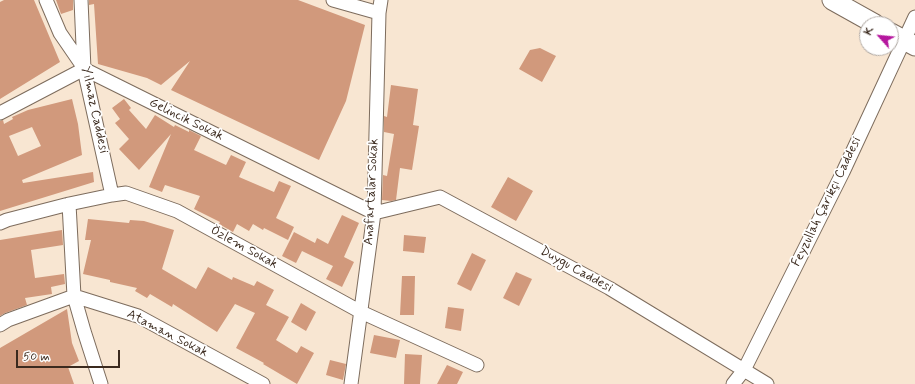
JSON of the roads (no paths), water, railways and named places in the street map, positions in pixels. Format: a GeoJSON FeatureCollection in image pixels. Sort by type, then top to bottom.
{"type":"FeatureCollection","features":[{"type":"Feature","properties":{"kind":"main road"},"geometry":{"type":"LineString","coordinates":[[832,0],[861,16]]}},
{"type":"Feature","properties":{"kind":"street"},"geometry":{"type":"LineString","coordinates":[[0,113],[84,69],[60,33],[46,0]]}},
{"type":"Feature","properties":{"kind":"street","name":"Yılmaz Caddesi"},"geometry":{"type":"LineString","coordinates":[[81,0],[84,69],[112,195]]}},
{"type":"Feature","properties":{"kind":"street"},"geometry":{"type":"LineString","coordinates":[[333,0],[380,6]]}},
{"type":"Feature","properties":{"kind":"street","name":"Anafartalar Sokak"},"geometry":{"type":"LineString","coordinates":[[351,384],[374,213],[380,6]]}},
{"type":"Feature","properties":{"kind":"street","name":"Feyzullah Çarıkçı Caddesi"},"geometry":{"type":"LineString","coordinates":[[733,384],[744,370],[843,172],[915,17]]}},
{"type":"Feature","properties":{"kind":"street","name":"Gelincik Sokak"},"geometry":{"type":"LineString","coordinates":[[84,69],[374,213]]}},
{"type":"Feature","properties":{"kind":"street","name":"Özlem Sokak"},"geometry":{"type":"LineString","coordinates":[[0,223],[69,204],[126,193],[178,211],[361,312],[476,365]]}},
{"type":"Feature","properties":{"kind":"street","name":"Duygu Caddesi"},"geometry":{"type":"LineString","coordinates":[[374,213],[440,197],[609,288],[767,384]]}},
{"type":"Feature","properties":{"kind":"street"},"geometry":{"type":"LineString","coordinates":[[69,204],[74,296],[101,384]]}},
{"type":"Feature","properties":{"kind":"street"},"geometry":{"type":"LineString","coordinates":[[0,325],[8,320],[74,296]]}},
{"type":"Feature","properties":{"kind":"street","name":"Ataman Sokak"},"geometry":{"type":"LineString","coordinates":[[74,296],[138,316],[263,384]]}}]}
